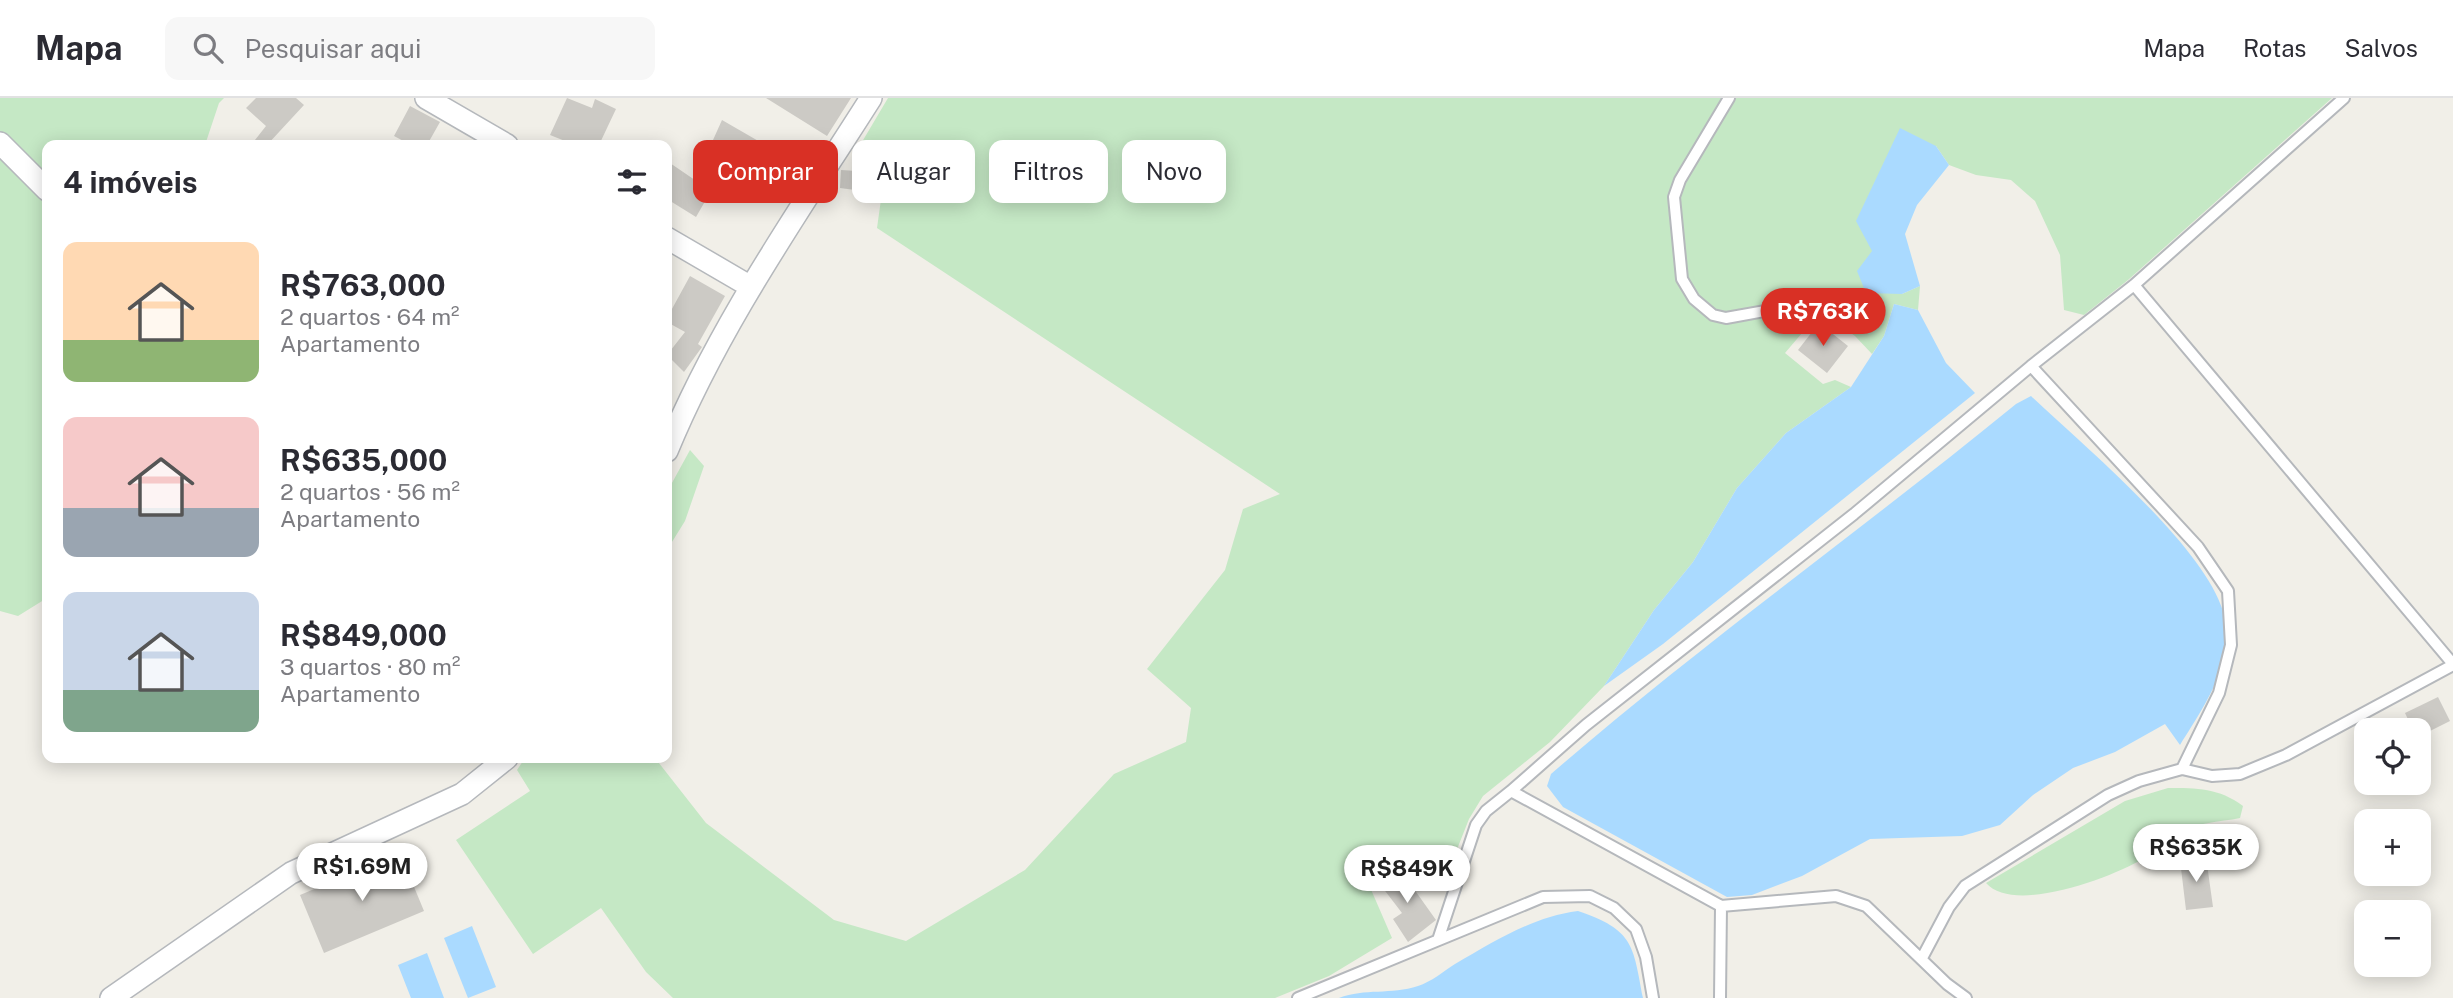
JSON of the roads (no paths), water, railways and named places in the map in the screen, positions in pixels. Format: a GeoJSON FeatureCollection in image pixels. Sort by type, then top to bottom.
{"type":"FeatureCollection","features":[{"type":"Feature","properties":{"kind":"street"},"geometry":{"type":"LineString","coordinates":[[426,98],[498,140]]}},
{"type":"Feature","properties":{"kind":"street"},"geometry":{"type":"LineString","coordinates":[[672,441],[751,287],[806,196],[872,98]]}},
{"type":"Feature","properties":{"kind":"street"},"geometry":{"type":"LineString","coordinates":[[0,143],[42,185]]}},
{"type":"Feature","properties":{"kind":"street"},"geometry":{"type":"LineString","coordinates":[[672,241],[751,287]]}},
{"type":"Feature","properties":{"kind":"street"},"geometry":{"type":"LineString","coordinates":[[111,998],[291,873],[462,794],[501,763]]}},
{"type":"Feature","properties":{"kind":"lane"},"geometry":{"type":"LineString","coordinates":[[1729,98],[1680,180],[1674,197],[1682,279],[1694,299],[1713,315],[1726,318],[1798,305]]}},
{"type":"Feature","properties":{"kind":"lane"},"geometry":{"type":"LineString","coordinates":[[1438,940],[1476,825],[1486,811],[1586,725],[1854,514],[2031,366],[2134,285],[2344,98]]}},
{"type":"Feature","properties":{"kind":"lane"},"geometry":{"type":"LineString","coordinates":[[1922,958],[1949,907],[1965,886],[2108,795],[2139,781],[2182,769],[2212,776],[2240,774],[2286,755],[2453,665],[2134,285]]}},
{"type":"Feature","properties":{"kind":"lane"},"geometry":{"type":"LineString","coordinates":[[2031,366],[2198,547],[2228,591],[2231,645],[2222,681],[2182,769]]}},
{"type":"Feature","properties":{"kind":"lane"},"geometry":{"type":"LineString","coordinates":[[1511,791],[1721,906],[1836,896],[1867,906],[1966,998]]}},
{"type":"Feature","properties":{"kind":"lane"},"geometry":{"type":"LineString","coordinates":[[1298,998],[1543,897],[1590,896],[1614,908],[1636,929],[1646,957],[1653,998]]}},
{"type":"Feature","properties":{"kind":"lane"},"geometry":{"type":"LineString","coordinates":[[1720,998],[1721,906]]}},
{"type":"Feature","properties":{"kind":"water"},"geometry":{"type":"Polygon","coordinates":[[[1900,128],[1936,146],[1949,165],[1917,205],[1905,234],[1920,286],[1902,294],[1866,293],[1857,271],[1872,251],[1856,221],[1900,128]]]}},
{"type":"Feature","properties":{"kind":"water"},"geometry":{"type":"Polygon","coordinates":[[[1894,304],[1918,310],[1946,363],[1975,393],[1663,644],[1604,686],[1654,610],[1693,562],[1737,488],[1786,433],[1851,387],[1884,336],[1894,304]]]}},
{"type":"Feature","properties":{"kind":"water"},"geometry":{"type":"Polygon","coordinates":[[[2031,396],[2110,468],[2167,527],[2192,556],[2211,585],[2223,611],[2225,642],[2220,671],[2205,704],[2180,745],[2165,724],[2115,752],[2073,768],[2033,795],[2000,825],[1962,836],[1870,839],[1802,876],[1752,895],[1727,897],[1563,807],[1547,786],[1551,774],[1724,633],[2016,404],[2031,396]]]}},
{"type":"Feature","properties":{"kind":"water"},"geometry":{"type":"Polygon","coordinates":[[[1578,911],[1610,925],[1628,942],[1633,952],[1643,998],[1339,998],[1418,986],[1514,931],[1561,914],[1578,911]]]}},
{"type":"Feature","properties":{"kind":"water"},"geometry":{"type":"Polygon","coordinates":[[[472,926],[496,987],[468,998],[444,938],[472,926]]]}},
{"type":"Feature","properties":{"kind":"water"},"geometry":{"type":"Polygon","coordinates":[[[427,953],[444,998],[411,998],[398,965],[427,953]]]}}]}
